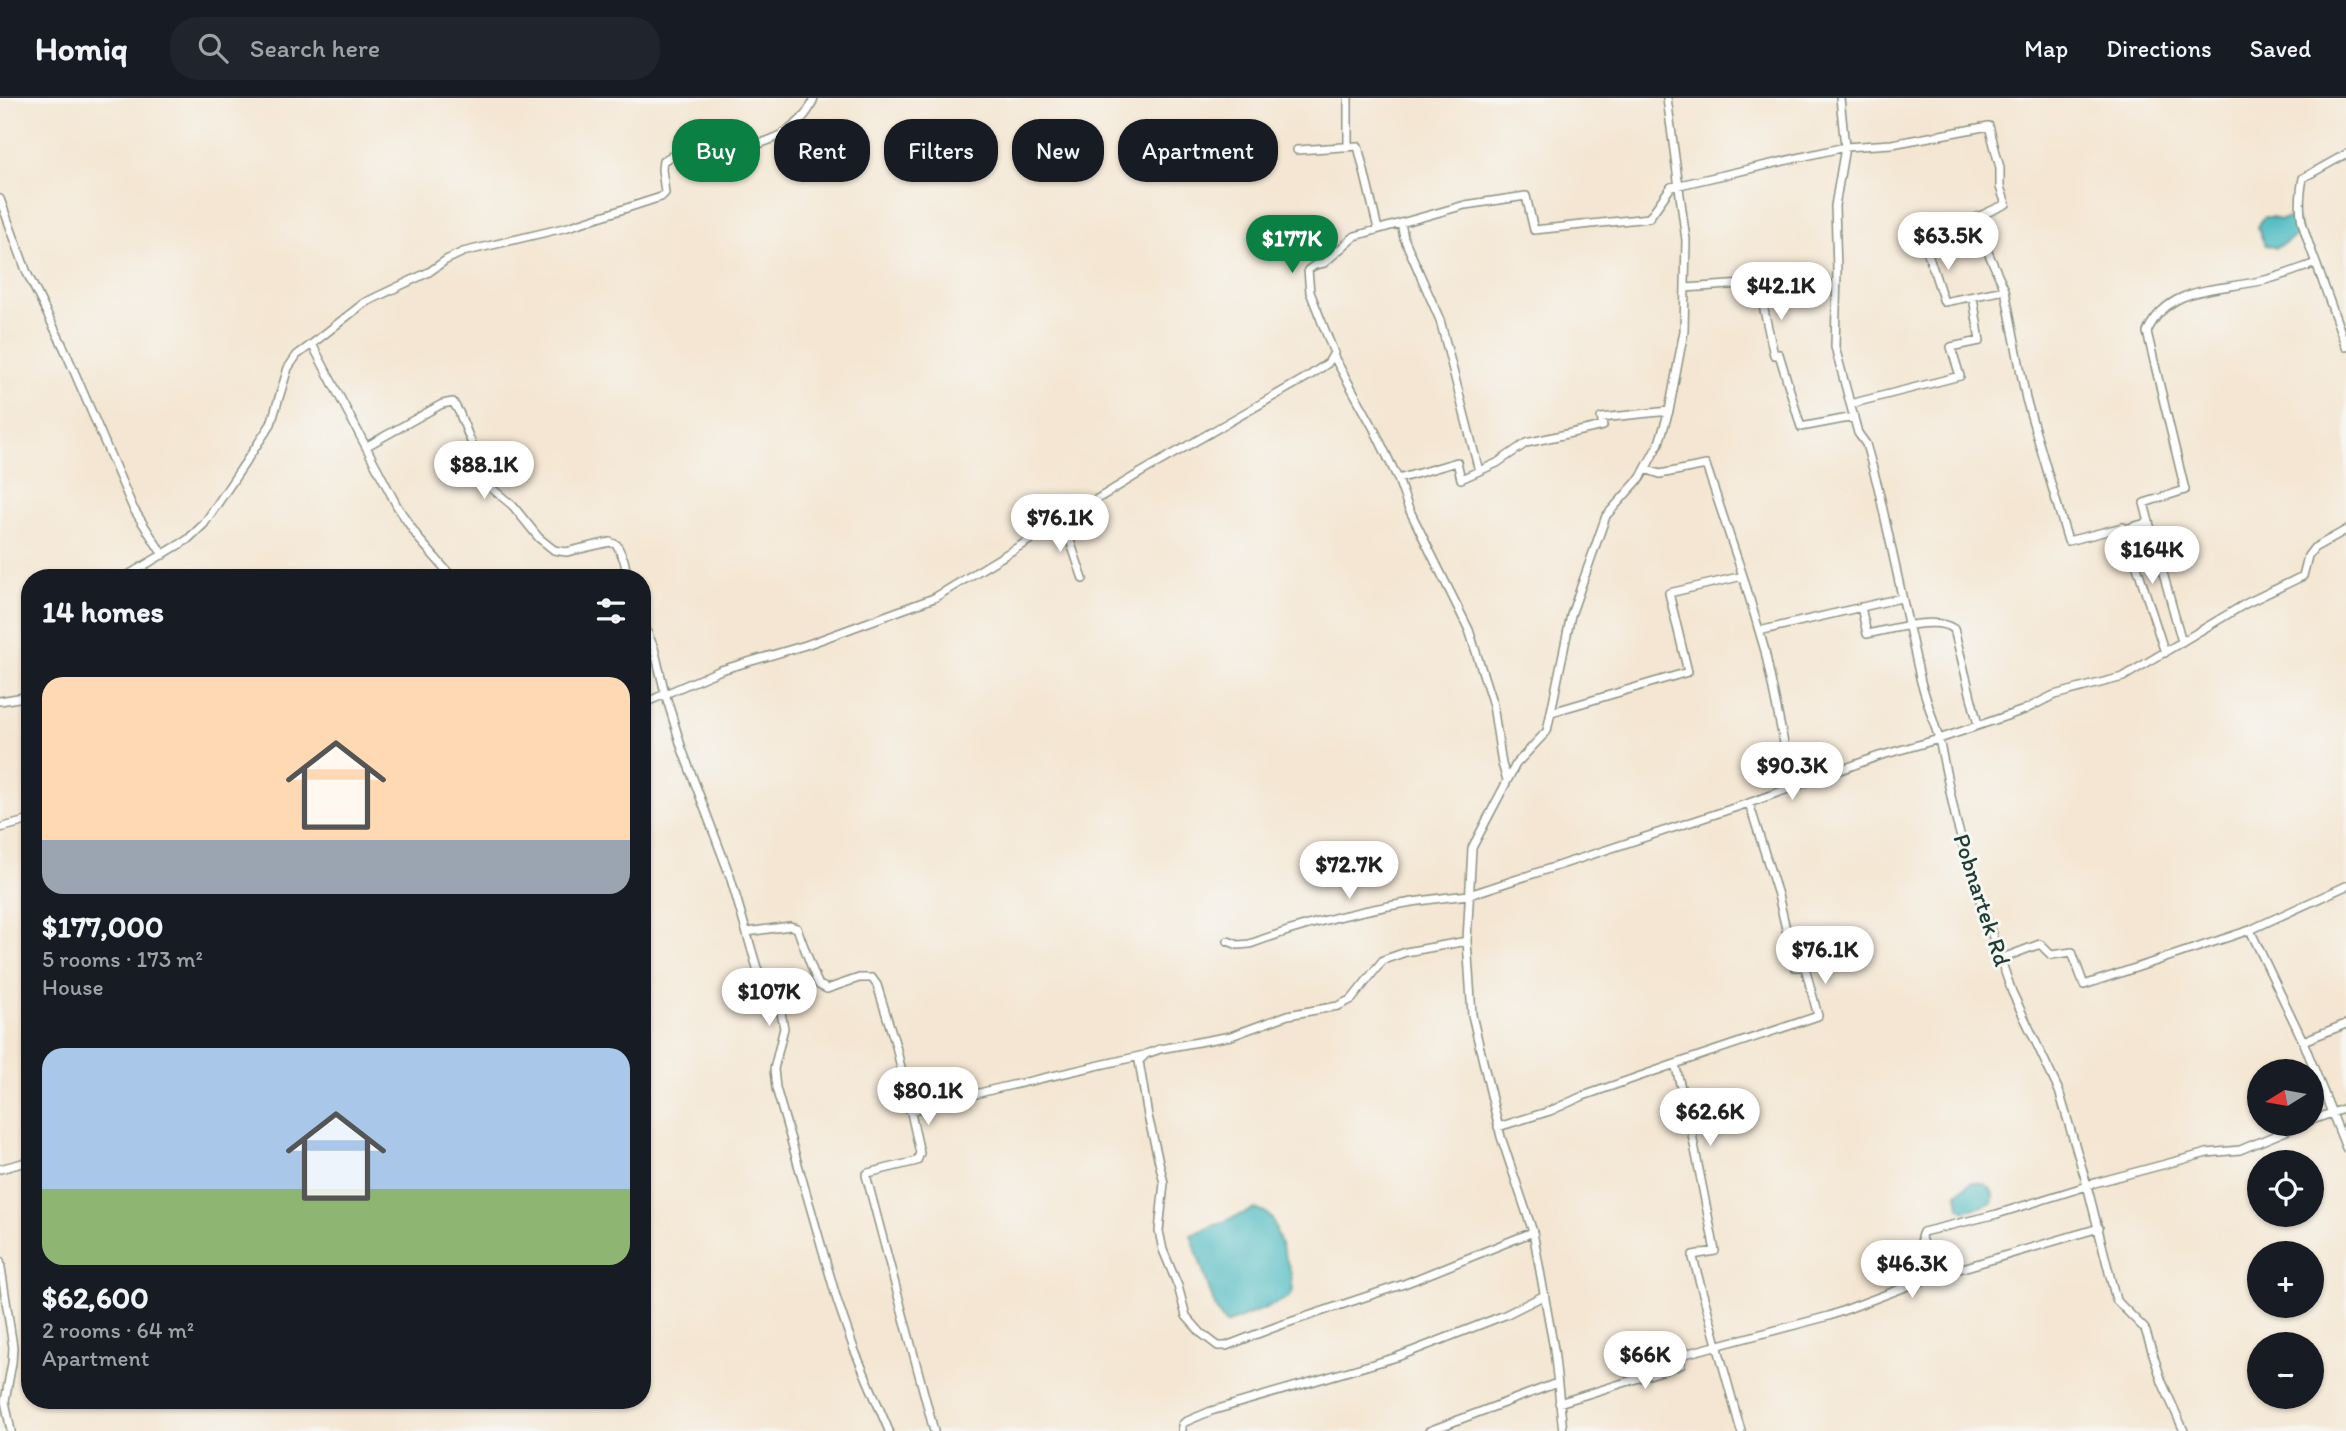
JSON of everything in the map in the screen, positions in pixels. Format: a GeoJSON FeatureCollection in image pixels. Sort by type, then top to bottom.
{"type":"FeatureCollection","features":[{"type":"Feature","properties":{"kind":"street"},"geometry":{"type":"LineString","coordinates":[[139,569],[187,540],[204,524],[271,424],[288,368],[297,355],[364,303],[429,272],[463,252],[557,230],[661,197],[665,193],[663,161],[669,157],[700,148],[751,146],[782,134],[806,114],[814,98]]}},
{"type":"Feature","properties":{"kind":"street"},"geometry":{"type":"LineString","coordinates":[[1348,98],[1348,147]]}},
{"type":"Feature","properties":{"kind":"street"},"geometry":{"type":"LineString","coordinates":[[1563,1431],[1554,1349],[1533,1232],[1498,1126],[1472,1015],[1466,941],[1472,848],[1516,764],[1547,731],[1571,615],[1606,516],[1641,477],[1670,411],[1684,331],[1686,240],[1681,186],[1667,98]]}},
{"type":"Feature","properties":{"kind":"street","name":"Pobnartek Rd"},"geometry":{"type":"LineString","coordinates":[[1840,98],[1845,147],[1835,206],[1835,347],[1858,433],[1866,444],[1878,487],[1901,598],[1956,820],[1973,880],[2012,992],[2059,1091],[2099,1228],[2116,1300],[2145,1329],[2168,1396],[2184,1431]]}},
{"type":"Feature","properties":{"kind":"street"},"geometry":{"type":"LineString","coordinates":[[1507,780],[1493,705],[1469,630],[1408,507],[1373,427],[1334,357],[1308,286],[1308,270],[1324,262],[1355,236],[1465,205],[1526,196],[1534,230],[1649,218],[1671,187],[1845,147],[1892,144],[1989,126],[2000,168],[2000,187],[2006,204],[1924,241],[1944,302],[2005,290]]}},
{"type":"Feature","properties":{"kind":"street"},"geometry":{"type":"LineString","coordinates":[[1297,150],[1358,146],[1378,229]]}},
{"type":"Feature","properties":{"kind":"street"},"geometry":{"type":"LineString","coordinates":[[2346,154],[2303,178],[2298,203],[2300,220],[2346,346]]}},
{"type":"Feature","properties":{"kind":"street"},"geometry":{"type":"LineString","coordinates":[[0,198],[27,274],[64,348],[133,508],[163,555]]}},
{"type":"Feature","properties":{"kind":"street"},"geometry":{"type":"LineString","coordinates":[[1973,219],[2005,290],[2026,399],[2068,541],[2149,522]]}},
{"type":"Feature","properties":{"kind":"street"},"geometry":{"type":"LineString","coordinates":[[1401,223],[1408,247],[1440,320],[1479,471]]}},
{"type":"Feature","properties":{"kind":"street"},"geometry":{"type":"LineString","coordinates":[[2182,642],[2144,503],[2185,490],[2147,332],[2153,318],[2171,301],[2198,291],[2265,280],[2316,263]]}},
{"type":"Feature","properties":{"kind":"street"},"geometry":{"type":"LineString","coordinates":[[1685,288],[1758,283],[1774,355],[1779,354],[1801,427],[1854,417]]}},
{"type":"Feature","properties":{"kind":"street"},"geometry":{"type":"LineString","coordinates":[[1850,404],[1960,376],[1951,347],[1980,341],[1973,297]]}},
{"type":"Feature","properties":{"kind":"street"},"geometry":{"type":"LineString","coordinates":[[312,344],[397,506],[419,539],[445,569]]}},
{"type":"Feature","properties":{"kind":"street"},"geometry":{"type":"LineString","coordinates":[[651,700],[721,670],[806,645],[934,598],[1309,376],[1334,357]]}},
{"type":"Feature","properties":{"kind":"street"},"geometry":{"type":"LineString","coordinates":[[367,446],[442,404],[453,402],[489,486],[513,506],[539,538],[554,550],[566,552],[610,542],[617,545],[626,569]]}},
{"type":"Feature","properties":{"kind":"street"},"geometry":{"type":"LineString","coordinates":[[1398,479],[1457,462],[1461,479],[1497,463],[1526,443],[1602,426],[1601,418],[1670,411]]}},
{"type":"Feature","properties":{"kind":"street"},"geometry":{"type":"LineString","coordinates":[[1645,469],[1660,474],[1706,465],[1759,631],[1793,787]]}},
{"type":"Feature","properties":{"kind":"street"},"geometry":{"type":"LineString","coordinates":[[1063,520],[1083,579]]}},
{"type":"Feature","properties":{"kind":"street"},"geometry":{"type":"LineString","coordinates":[[2125,529],[2165,653]]}},
{"type":"Feature","properties":{"kind":"street"},"geometry":{"type":"LineString","coordinates":[[1227,941],[1238,945],[1250,944],[1371,909],[1469,895],[1749,803],[1879,756],[2024,710],[2054,695],[2123,677],[2245,604],[2304,576],[2308,556],[2314,548],[2346,530]]}},
{"type":"Feature","properties":{"kind":"street"},"geometry":{"type":"LineString","coordinates":[[1552,712],[1688,672],[1669,593],[1743,576]]}},
{"type":"Feature","properties":{"kind":"street"},"geometry":{"type":"LineString","coordinates":[[1759,631],[1901,598]]}},
{"type":"Feature","properties":{"kind":"street"},"geometry":{"type":"LineString","coordinates":[[1861,607],[1867,634],[1941,623],[1954,629],[1978,725]]}},
{"type":"Feature","properties":{"kind":"street"},"geometry":{"type":"LineString","coordinates":[[651,641],[682,749],[730,876],[757,968],[779,1002],[784,1028],[777,1052],[774,1079],[837,1300],[854,1349],[889,1431]]}},
{"type":"Feature","properties":{"kind":"street"},"geometry":{"type":"LineString","coordinates":[[0,701],[21,698]]}},
{"type":"Feature","properties":{"kind":"street"},"geometry":{"type":"LineString","coordinates":[[1498,1126],[1550,1111],[1583,1096],[1818,1016],[1805,967],[1795,967],[1777,895],[1749,803]]}},
{"type":"Feature","properties":{"kind":"street"},"geometry":{"type":"LineString","coordinates":[[0,828],[21,822]]}},
{"type":"Feature","properties":{"kind":"street"},"geometry":{"type":"LineString","coordinates":[[2000,959],[2040,944],[2050,955],[2071,953],[2084,985],[2250,930],[2346,886]]}},
{"type":"Feature","properties":{"kind":"street"},"geometry":{"type":"LineString","coordinates":[[747,932],[790,926],[797,928],[819,985],[827,989],[859,978],[872,978],[882,997],[919,1158],[917,1161],[866,1175],[934,1431]]}},
{"type":"Feature","properties":{"kind":"street"},"geometry":{"type":"LineString","coordinates":[[2250,930],[2303,1041],[2346,1148]]}},
{"type":"Feature","properties":{"kind":"street"},"geometry":{"type":"LineString","coordinates":[[910,1111],[1231,1035],[1288,1015],[1338,1006],[1352,999],[1383,960],[1406,952],[1466,941]]}},
{"type":"Feature","properties":{"kind":"street"},"geometry":{"type":"LineString","coordinates":[[2303,1041],[2346,1024]]}},
{"type":"Feature","properties":{"kind":"street"},"geometry":{"type":"LineString","coordinates":[[1146,1054],[1139,1061],[1164,1183],[1159,1231],[1163,1250],[1178,1286],[1186,1316],[1200,1333],[1218,1346],[1226,1346],[1404,1284],[1533,1232]]}},
{"type":"Feature","properties":{"kind":"street"},"geometry":{"type":"LineString","coordinates":[[1675,1064],[1692,1132],[1715,1251],[1693,1255],[1693,1258],[1741,1431]]}},
{"type":"Feature","properties":{"kind":"street"},"geometry":{"type":"LineString","coordinates":[[2324,1115],[2346,1108]]}},
{"type":"Feature","properties":{"kind":"street"},"geometry":{"type":"LineString","coordinates":[[1932,1277],[1921,1237],[1923,1232],[1997,1214],[2207,1153],[2240,1150],[2274,1136]]}},
{"type":"Feature","properties":{"kind":"street"},"geometry":{"type":"LineString","coordinates":[[0,1169],[21,1163]]}},
{"type":"Feature","properties":{"kind":"street"},"geometry":{"type":"LineString","coordinates":[[1559,1403],[1681,1365],[1681,1355],[1829,1316],[1932,1277],[2099,1228]]}},
{"type":"Feature","properties":{"kind":"street"},"geometry":{"type":"LineString","coordinates":[[0,1261],[13,1347],[5,1401],[11,1431]]}},
{"type":"Feature","properties":{"kind":"street"},"geometry":{"type":"LineString","coordinates":[[1182,1431],[1185,1422],[1211,1411],[1397,1357],[1505,1315],[1545,1295]]}},
{"type":"Feature","properties":{"kind":"street"},"geometry":{"type":"LineString","coordinates":[[1429,1431],[1557,1383]]}},
{"type":"Feature","properties":{"kind":"water"},"geometry":{"type":"Polygon","coordinates":[[[2265,217],[2279,220],[2293,217],[2298,222],[2300,234],[2276,248],[2265,245],[2257,227],[2265,217]]]}},
{"type":"Feature","properties":{"kind":"water"},"geometry":{"type":"Polygon","coordinates":[[[1972,1182],[1989,1187],[1993,1193],[1992,1203],[1965,1211],[1959,1207],[1957,1193],[1972,1182]]]}},
{"type":"Feature","properties":{"kind":"water"},"geometry":{"type":"Polygon","coordinates":[[[1254,1209],[1265,1212],[1272,1219],[1291,1273],[1293,1291],[1289,1297],[1275,1304],[1226,1324],[1217,1312],[1191,1235],[1254,1209]]]}}]}
